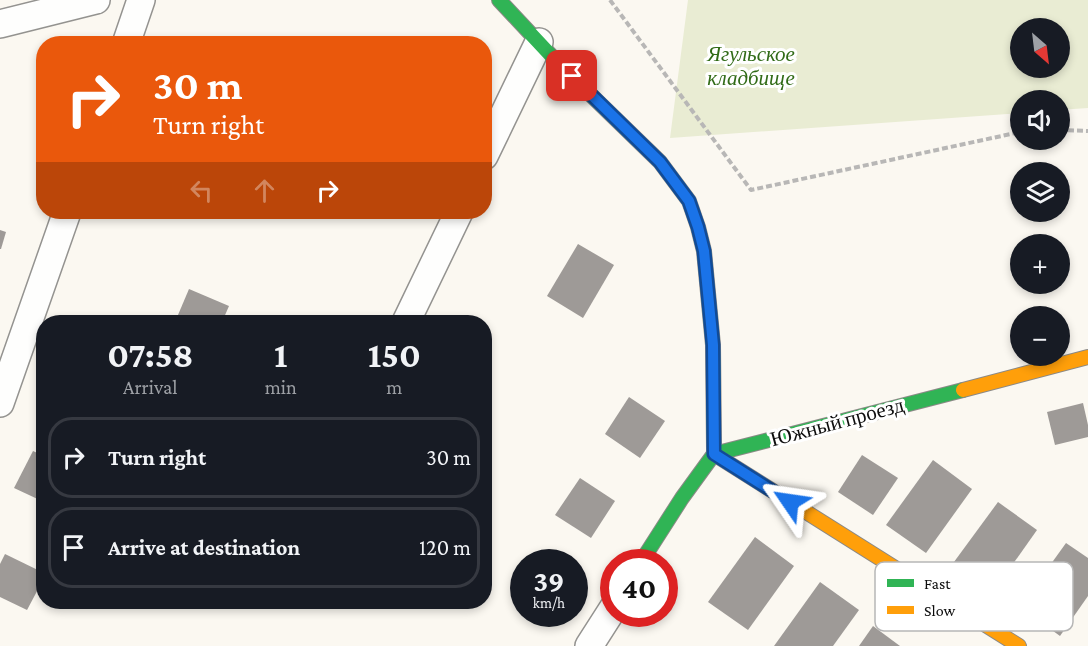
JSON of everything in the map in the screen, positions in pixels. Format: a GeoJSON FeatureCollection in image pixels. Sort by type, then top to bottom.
{"type":"FeatureCollection","features":[{"type":"Feature","properties":{"kind":"street"},"geometry":{"type":"LineString","coordinates":[[0,24],[96,0]]}},
{"type":"Feature","properties":{"kind":"street"},"geometry":{"type":"LineString","coordinates":[[129,36],[141,0]]}},
{"type":"Feature","properties":{"kind":"street"},"geometry":{"type":"LineString","coordinates":[[498,0],[557,62],[660,162],[689,201],[698,227],[704,251],[713,345],[714,454],[649,549]]}},
{"type":"Feature","properties":{"kind":"street"},"geometry":{"type":"LineString","coordinates":[[492,139],[538,42]]}},
{"type":"Feature","properties":{"kind":"street"},"geometry":{"type":"LineString","coordinates":[[0,403],[65,219]]}},
{"type":"Feature","properties":{"kind":"street"},"geometry":{"type":"LineString","coordinates":[[409,315],[456,219]]}},
{"type":"Feature","properties":{"kind":"street","name":"Южный проезд"},"geometry":{"type":"LineString","coordinates":[[714,454],[1088,357]]}},
{"type":"Feature","properties":{"kind":"street"},"geometry":{"type":"LineString","coordinates":[[714,454],[886,562]]}},
{"type":"Feature","properties":{"kind":"street"},"geometry":{"type":"LineString","coordinates":[[589,646],[601,627]]}},
{"type":"Feature","properties":{"kind":"street"},"geometry":{"type":"LineString","coordinates":[[995,631],[1019,646]]}},
{"type":"Feature","properties":{"kind":"path"},"geometry":{"type":"LineString","coordinates":[[610,0],[752,190],[1010,134]]}},
{"type":"Feature","properties":{"kind":"path"},"geometry":{"type":"LineString","coordinates":[[1070,130],[1088,131]]}},
{"type":"Feature","properties":{"kind":"green space","name":"Ягульское кладбище"},"geometry":{"type":"Polygon","coordinates":[[[688,0],[1088,0],[1088,108],[1070,109],[1070,90],[1010,90],[1010,114],[670,138],[688,0]]]}},
{"type":"Feature","properties":{"kind":"building"},"geometry":{"type":"Polygon","coordinates":[[[0,230],[6,232],[1,249],[0,249],[0,230]]]}},
{"type":"Feature","properties":{"kind":"building"},"geometry":{"type":"Polygon","coordinates":[[[578,244],[614,265],[583,318],[547,296],[578,244]]]}},
{"type":"Feature","properties":{"kind":"building"},"geometry":{"type":"Polygon","coordinates":[[[189,289],[229,306],[225,315],[178,315],[189,289]]]}},
{"type":"Feature","properties":{"kind":"building"},"geometry":{"type":"Polygon","coordinates":[[[629,397],[665,421],[640,458],[605,434],[629,397]]]}},
{"type":"Feature","properties":{"kind":"building"},"geometry":{"type":"Polygon","coordinates":[[[1083,403],[1088,437],[1055,445],[1047,412],[1083,403]]]}},
{"type":"Feature","properties":{"kind":"building"},"geometry":{"type":"Polygon","coordinates":[[[33,451],[36,452],[36,498],[14,488],[33,451]]]}},
{"type":"Feature","properties":{"kind":"building"},"geometry":{"type":"Polygon","coordinates":[[[862,455],[898,478],[873,515],[838,492],[862,455]]]}},
{"type":"Feature","properties":{"kind":"building"},"geometry":{"type":"Polygon","coordinates":[[[933,460],[972,489],[926,553],[886,525],[933,460]]]}},
{"type":"Feature","properties":{"kind":"building"},"geometry":{"type":"Polygon","coordinates":[[[580,478],[615,501],[591,538],[555,515],[580,478]]]}},
{"type":"Feature","properties":{"kind":"building"},"geometry":{"type":"Polygon","coordinates":[[[998,502],[1037,530],[1014,562],[954,562],[998,502]]]}},
{"type":"Feature","properties":{"kind":"building"},"geometry":{"type":"Polygon","coordinates":[[[755,537],[794,566],[748,630],[708,602],[755,537]]]}},
{"type":"Feature","properties":{"kind":"building"},"geometry":{"type":"Polygon","coordinates":[[[1066,543],[1088,558],[1088,596],[1073,617],[1073,562],[1052,562],[1066,543]]]}},
{"type":"Feature","properties":{"kind":"building"},"geometry":{"type":"Polygon","coordinates":[[[5,554],[36,569],[36,593],[27,610],[0,597],[0,564],[5,554]]]}},
{"type":"Feature","properties":{"kind":"building"},"geometry":{"type":"Polygon","coordinates":[[[820,582],[859,610],[833,646],[774,646],[820,582]]]}},
{"type":"Feature","properties":{"kind":"building"},"geometry":{"type":"Polygon","coordinates":[[[873,626],[875,631],[880,631],[900,646],[859,646],[873,626]]]}},
{"type":"Feature","properties":{"kind":"building"},"geometry":{"type":"Polygon","coordinates":[[[1053,631],[1064,631],[1060,636],[1053,631]]]}},
{"type":"Feature","properties":{"kind":"traffic: fast"},"geometry":{"type":"LineString","coordinates":[[499,0],[557,62],[660,162],[689,201],[704,251],[713,345],[714,449]]}},
{"type":"Feature","properties":{"kind":"traffic: fast"},"geometry":{"type":"LineString","coordinates":[[649,549],[714,454],[963,390]]}},
{"type":"Feature","properties":{"kind":"traffic: slow"},"geometry":{"type":"LineString","coordinates":[[963,390],[1088,357]]}},
{"type":"Feature","properties":{"kind":"traffic: slow"},"geometry":{"type":"LineString","coordinates":[[714,449],[714,454],[886,562]]}},
{"type":"Feature","properties":{"kind":"traffic: slow"},"geometry":{"type":"LineString","coordinates":[[995,631],[1019,646]]}},
{"type":"Feature","properties":{"kind":"route"},"geometry":{"type":"LineString","coordinates":[[572,76],[660,162],[689,201],[704,251],[713,345],[714,454],[790,502]]}}]}
